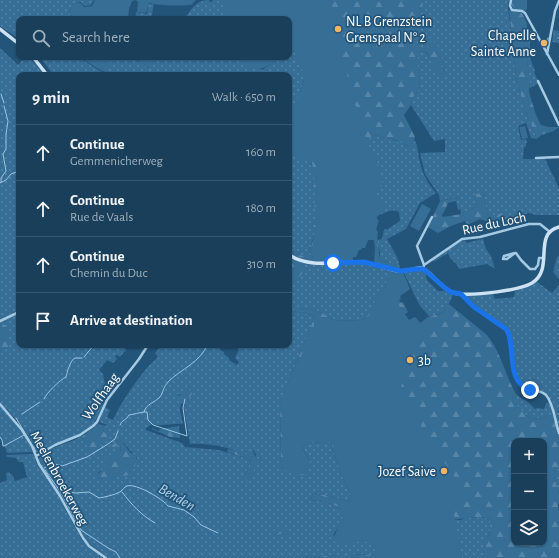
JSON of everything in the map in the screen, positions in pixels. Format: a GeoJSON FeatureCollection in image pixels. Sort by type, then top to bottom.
{"type":"FeatureCollection","features":[{"type":"Feature","properties":{"kind":"main road"},"geometry":{"type":"LineString","coordinates":[[0,29],[16,42]]}},
{"type":"Feature","properties":{"kind":"main road"},"geometry":{"type":"LineString","coordinates":[[35,60],[45,72]]}},
{"type":"Feature","properties":{"kind":"main road"},"geometry":{"type":"LineString","coordinates":[[292,256],[303,262],[309,263],[325,264],[362,262],[398,271],[423,267],[448,290],[461,294],[506,290],[529,284],[536,280],[543,267],[545,241],[550,232],[559,227]]}},
{"type":"Feature","properties":{"kind":"street"},"geometry":{"type":"LineString","coordinates":[[511,0],[510,6],[512,10],[525,12],[559,75]]}},
{"type":"Feature","properties":{"kind":"street"},"geometry":{"type":"LineString","coordinates":[[547,54],[559,1]]}},
{"type":"Feature","properties":{"kind":"street"},"geometry":{"type":"LineString","coordinates":[[538,81],[559,125]]}},
{"type":"Feature","properties":{"kind":"street"},"geometry":{"type":"LineString","coordinates":[[536,158],[559,157]]}},
{"type":"Feature","properties":{"kind":"street"},"geometry":{"type":"LineString","coordinates":[[423,267],[417,246],[432,217]]}},
{"type":"Feature","properties":{"kind":"street","name":"Rue du Loch"},"geometry":{"type":"LineString","coordinates":[[423,267],[462,239],[480,237],[529,224],[540,224],[550,232]]}},
{"type":"Feature","properties":{"kind":"street"},"geometry":{"type":"LineString","coordinates":[[515,253],[530,269],[535,269],[538,265],[538,258],[544,258]]}},
{"type":"Feature","properties":{"kind":"street"},"geometry":{"type":"LineString","coordinates":[[461,294],[474,307],[508,331],[512,360],[517,378],[521,385],[526,388],[546,395],[554,413],[559,433]]}},
{"type":"Feature","properties":{"kind":"street"},"geometry":{"type":"LineString","coordinates":[[0,321],[16,313]]}},
{"type":"Feature","properties":{"kind":"street","name":"Wolfhaag"},"geometry":{"type":"LineString","coordinates":[[36,456],[55,445],[80,435],[93,426],[98,420],[107,400],[146,348]]}},
{"type":"Feature","properties":{"kind":"street","name":"Meelenbroekerweg"},"geometry":{"type":"LineString","coordinates":[[0,404],[19,425],[29,441],[39,464],[60,496],[83,538],[89,546],[106,558]]}},
{"type":"Feature","properties":{"kind":"green space"},"geometry":{"type":"Polygon","coordinates":[[[0,0],[94,0],[91,5],[84,6],[81,2],[76,2],[69,10],[71,16],[16,16],[16,37],[0,26],[0,0]]]}},
{"type":"Feature","properties":{"kind":"green space"},"geometry":{"type":"Polygon","coordinates":[[[95,0],[136,0],[132,1],[128,16],[72,16],[69,10],[76,2],[81,3],[84,7],[92,6],[95,0]]]}},
{"type":"Feature","properties":{"kind":"green space"},"geometry":{"type":"Polygon","coordinates":[[[136,0],[196,0],[191,5],[170,6],[149,3],[146,13],[137,12],[138,2],[136,0]]]}},
{"type":"Feature","properties":{"kind":"green space"},"geometry":{"type":"Polygon","coordinates":[[[204,0],[209,0],[210,3],[213,0],[226,0],[225,16],[186,16],[197,4],[204,0]]]}},
{"type":"Feature","properties":{"kind":"green space"},"geometry":{"type":"Polygon","coordinates":[[[224,0],[330,0],[338,28],[342,59],[346,69],[351,93],[364,130],[367,148],[373,159],[376,161],[383,179],[381,186],[375,192],[385,210],[376,217],[379,221],[376,231],[378,260],[390,265],[398,264],[399,270],[375,264],[376,248],[374,239],[368,239],[365,247],[358,250],[356,256],[353,256],[352,260],[315,261],[310,252],[313,243],[316,221],[316,164],[312,161],[292,154],[292,110],[302,90],[304,77],[295,50],[292,52],[292,16],[225,16],[224,0]]]}},
{"type":"Feature","properties":{"kind":"green space"},"geometry":{"type":"Polygon","coordinates":[[[226,0],[422,0],[423,5],[420,9],[415,40],[418,49],[425,48],[425,40],[429,37],[437,45],[442,53],[442,62],[446,78],[444,79],[437,75],[425,51],[418,52],[420,87],[404,115],[415,137],[412,145],[410,147],[393,139],[384,138],[377,135],[366,139],[378,164],[382,185],[377,194],[369,199],[371,212],[379,215],[375,219],[374,227],[378,232],[377,239],[379,260],[390,264],[399,264],[400,270],[374,263],[374,240],[368,240],[365,248],[359,250],[356,257],[353,257],[353,260],[320,262],[296,257],[292,255],[292,251],[310,259],[313,257],[309,252],[315,231],[314,175],[311,163],[292,155],[292,109],[299,98],[305,77],[296,50],[292,52],[292,16],[279,16],[226,0]]]}},
{"type":"Feature","properties":{"kind":"green space"},"geometry":{"type":"Polygon","coordinates":[[[422,0],[509,0],[508,7],[516,77],[524,107],[537,139],[531,138],[526,123],[518,126],[521,140],[526,139],[527,143],[526,147],[524,147],[523,159],[545,159],[559,188],[559,215],[536,215],[529,213],[503,220],[501,213],[488,217],[483,193],[477,201],[476,207],[461,214],[460,209],[458,210],[456,201],[458,197],[440,201],[439,195],[425,174],[420,153],[445,152],[445,139],[434,141],[411,105],[412,99],[420,87],[418,52],[425,51],[429,57],[445,72],[442,62],[442,53],[426,45],[425,48],[417,50],[415,40],[420,9],[423,5],[422,0]]]}},
{"type":"Feature","properties":{"kind":"green space"},"geometry":{"type":"Polygon","coordinates":[[[511,0],[527,0],[527,9],[525,11],[513,9],[511,0]]]}},
{"type":"Feature","properties":{"kind":"green space"},"geometry":{"type":"Polygon","coordinates":[[[148,4],[154,4],[152,16],[135,16],[136,12],[147,14],[148,4]]]}},
{"type":"Feature","properties":{"kind":"green space"},"geometry":{"type":"Polygon","coordinates":[[[509,10],[522,13],[527,23],[527,60],[530,83],[529,92],[536,115],[541,125],[548,127],[559,127],[554,131],[541,135],[537,139],[524,107],[516,77],[509,10]]]}},
{"type":"Feature","properties":{"kind":"green space"},"geometry":{"type":"Polygon","coordinates":[[[527,28],[533,36],[530,37],[530,58],[539,83],[530,88],[527,60],[527,28]]]}},
{"type":"Feature","properties":{"kind":"green space"},"geometry":{"type":"Polygon","coordinates":[[[554,30],[559,31],[559,43],[552,42],[554,30]]]}},
{"type":"Feature","properties":{"kind":"green space"},"geometry":{"type":"Polygon","coordinates":[[[0,48],[18,65],[22,60],[32,60],[42,72],[16,72],[16,311],[0,319],[0,48]]]}},
{"type":"Feature","properties":{"kind":"green space"},"geometry":{"type":"Polygon","coordinates":[[[296,50],[305,75],[299,98],[292,113],[292,72],[102,72],[106,71],[111,60],[136,60],[142,62],[148,68],[155,60],[248,60],[262,70],[277,60],[292,60],[292,52],[296,50]]]}},
{"type":"Feature","properties":{"kind":"green space"},"geometry":{"type":"Polygon","coordinates":[[[42,60],[83,60],[102,72],[51,72],[42,60]]]}},
{"type":"Feature","properties":{"kind":"green space"},"geometry":{"type":"Polygon","coordinates":[[[84,60],[111,60],[109,71],[102,71],[84,60]]]}},
{"type":"Feature","properties":{"kind":"green space"},"geometry":{"type":"Polygon","coordinates":[[[136,60],[155,60],[151,68],[136,60]]]}},
{"type":"Feature","properties":{"kind":"green space"},"geometry":{"type":"Polygon","coordinates":[[[243,60],[278,60],[260,69],[250,68],[243,60]]]}},
{"type":"Feature","properties":{"kind":"green space"},"geometry":{"type":"Polygon","coordinates":[[[525,126],[528,138],[522,139],[519,127],[525,126]]]}},
{"type":"Feature","properties":{"kind":"green space"},"geometry":{"type":"Polygon","coordinates":[[[377,135],[392,139],[410,147],[415,140],[422,170],[436,193],[420,203],[406,229],[387,239],[397,257],[399,264],[390,264],[379,260],[380,253],[377,240],[382,239],[384,229],[388,229],[400,221],[399,212],[391,211],[379,215],[371,212],[360,200],[377,192],[381,185],[378,164],[366,141],[367,138],[377,135]]]}},
{"type":"Feature","properties":{"kind":"green space"},"geometry":{"type":"Polygon","coordinates":[[[292,155],[308,161],[313,166],[315,177],[315,233],[309,252],[313,257],[310,259],[292,251],[292,155]]]}},
{"type":"Feature","properties":{"kind":"green space"},"geometry":{"type":"Polygon","coordinates":[[[483,193],[488,216],[502,213],[503,220],[486,221],[480,219],[467,225],[465,221],[438,233],[428,227],[440,201],[458,197],[456,201],[448,203],[442,215],[443,217],[461,214],[476,207],[476,194],[483,193]]]}},
{"type":"Feature","properties":{"kind":"green space"},"geometry":{"type":"Polygon","coordinates":[[[422,204],[431,209],[419,231],[410,226],[422,204]]]}},
{"type":"Feature","properties":{"kind":"green space"},"geometry":{"type":"Polygon","coordinates":[[[483,239],[495,269],[487,264],[459,269],[448,253],[435,261],[431,261],[456,243],[465,240],[466,243],[483,239]]]}},
{"type":"Feature","properties":{"kind":"green space"},"geometry":{"type":"Polygon","coordinates":[[[559,256],[559,279],[553,272],[557,257],[559,256]]]}},
{"type":"Feature","properties":{"kind":"green space"},"geometry":{"type":"Polygon","coordinates":[[[292,258],[304,263],[302,274],[292,283],[292,258]]]}},
{"type":"Feature","properties":{"kind":"green space"},"geometry":{"type":"Polygon","coordinates":[[[304,263],[319,265],[367,264],[388,271],[385,288],[364,319],[359,321],[334,320],[312,309],[299,308],[292,312],[292,283],[301,273],[304,263]]]}},
{"type":"Feature","properties":{"kind":"green space"},"geometry":{"type":"Polygon","coordinates":[[[417,270],[425,272],[427,280],[438,291],[444,291],[453,295],[445,310],[439,314],[429,316],[420,306],[404,273],[417,270]]]}},
{"type":"Feature","properties":{"kind":"green space"},"geometry":{"type":"Polygon","coordinates":[[[388,271],[403,273],[410,289],[400,296],[401,299],[399,300],[401,303],[403,302],[408,312],[405,314],[409,320],[415,317],[420,323],[427,318],[442,313],[449,304],[487,335],[492,342],[516,394],[512,398],[521,410],[525,414],[534,418],[546,417],[554,414],[559,435],[559,467],[555,470],[554,476],[559,494],[559,558],[485,558],[483,542],[486,540],[490,532],[490,519],[475,517],[449,520],[459,558],[301,558],[351,554],[373,555],[375,553],[374,548],[369,543],[333,542],[343,515],[342,511],[339,507],[334,505],[311,500],[313,493],[330,496],[349,502],[351,496],[330,442],[306,443],[302,447],[310,462],[307,468],[307,474],[297,474],[281,467],[280,402],[315,316],[301,312],[292,316],[292,312],[296,310],[296,305],[299,308],[312,309],[334,320],[359,321],[368,315],[377,297],[385,288],[388,271]]]}},
{"type":"Feature","properties":{"kind":"green space"},"geometry":{"type":"Polygon","coordinates":[[[388,271],[403,273],[408,284],[398,294],[398,302],[408,321],[415,317],[420,323],[429,317],[433,323],[418,344],[407,368],[401,387],[406,405],[420,418],[424,435],[452,473],[461,488],[462,493],[453,509],[462,558],[319,558],[349,555],[373,556],[376,549],[367,542],[357,540],[334,541],[335,535],[343,519],[342,509],[337,504],[312,499],[313,494],[349,502],[352,496],[342,476],[331,440],[306,442],[301,447],[308,460],[306,474],[293,472],[283,465],[283,397],[313,329],[316,318],[330,322],[362,322],[369,315],[378,298],[386,288],[388,271]]]}},
{"type":"Feature","properties":{"kind":"green space"},"geometry":{"type":"Polygon","coordinates":[[[537,282],[552,293],[559,285],[559,432],[546,394],[534,391],[523,385],[516,374],[509,330],[474,306],[465,296],[493,294],[495,299],[514,297],[515,291],[537,282]]]}},
{"type":"Feature","properties":{"kind":"green space"},"geometry":{"type":"Polygon","coordinates":[[[301,312],[315,316],[280,402],[281,467],[288,471],[302,475],[310,461],[302,447],[306,443],[330,442],[351,496],[349,502],[330,496],[313,493],[311,500],[332,504],[341,510],[343,519],[333,535],[348,543],[363,541],[372,543],[375,553],[373,555],[351,554],[301,558],[108,558],[86,541],[64,500],[41,467],[38,460],[46,452],[75,440],[97,424],[91,431],[81,437],[87,444],[104,433],[102,425],[107,425],[99,422],[105,407],[110,410],[107,417],[113,420],[133,386],[158,357],[155,353],[159,348],[220,348],[220,350],[224,352],[229,360],[237,365],[239,362],[235,358],[239,350],[237,348],[292,348],[292,316],[301,312]],[[192,394],[177,395],[182,397],[180,410],[183,424],[152,424],[146,428],[146,430],[182,443],[185,447],[219,450],[251,460],[245,476],[250,477],[255,464],[262,461],[255,458],[256,454],[253,449],[253,456],[251,457],[221,447],[206,444],[190,444],[184,408],[192,394]],[[119,438],[112,447],[110,447],[110,449],[121,444],[120,453],[109,458],[105,469],[97,475],[113,478],[121,476],[137,458],[119,438]]]}},
{"type":"Feature","properties":{"kind":"green space"},"geometry":{"type":"Polygon","coordinates":[[[16,314],[16,348],[124,348],[126,350],[120,357],[117,355],[115,356],[117,359],[113,363],[107,360],[99,370],[103,374],[105,384],[113,390],[104,402],[99,415],[92,425],[80,434],[41,453],[37,452],[38,450],[36,444],[24,423],[18,422],[0,402],[0,350],[5,325],[0,322],[16,314]]]}},
{"type":"Feature","properties":{"kind":"green space"},"geometry":{"type":"Polygon","coordinates":[[[0,322],[5,325],[10,342],[8,347],[1,350],[0,350],[0,322]]]}},
{"type":"Feature","properties":{"kind":"green space"},"geometry":{"type":"Polygon","coordinates":[[[187,390],[190,390],[192,394],[185,404],[181,403],[182,397],[177,395],[182,394],[187,390]]]}},
{"type":"Feature","properties":{"kind":"green space"},"geometry":{"type":"Polygon","coordinates":[[[516,394],[527,401],[535,409],[544,409],[546,403],[549,402],[554,414],[540,418],[529,417],[521,410],[512,398],[516,394]]]}},
{"type":"Feature","properties":{"kind":"green space"},"geometry":{"type":"Polygon","coordinates":[[[0,405],[23,433],[33,452],[7,453],[5,447],[2,445],[2,440],[0,439],[0,405]]]}},
{"type":"Feature","properties":{"kind":"green space"},"geometry":{"type":"Polygon","coordinates":[[[18,422],[24,423],[36,444],[38,450],[37,452],[26,433],[18,422]]]}},
{"type":"Feature","properties":{"kind":"green space"},"geometry":{"type":"Polygon","coordinates":[[[98,424],[102,425],[104,433],[107,431],[110,439],[87,454],[87,444],[81,437],[91,431],[98,424]]]}},
{"type":"Feature","properties":{"kind":"green space"},"geometry":{"type":"Polygon","coordinates":[[[179,426],[180,438],[170,437],[152,429],[159,431],[160,429],[179,426]]]}},
{"type":"Feature","properties":{"kind":"green space"},"geometry":{"type":"Polygon","coordinates":[[[119,438],[130,452],[136,456],[136,463],[132,474],[101,481],[97,475],[106,467],[104,461],[105,458],[111,456],[115,451],[120,453],[121,444],[110,450],[110,446],[112,447],[112,445],[116,443],[119,438]]]}},
{"type":"Feature","properties":{"kind":"green space"},"geometry":{"type":"Polygon","coordinates":[[[254,448],[255,458],[262,461],[260,464],[255,464],[254,470],[247,483],[245,476],[251,460],[227,452],[228,449],[242,452],[251,457],[253,456],[254,448]]]}},
{"type":"Feature","properties":{"kind":"green space"},"geometry":{"type":"Polygon","coordinates":[[[34,454],[37,464],[56,491],[82,540],[105,558],[0,558],[0,483],[7,480],[6,473],[9,472],[11,475],[12,474],[15,481],[27,477],[23,462],[19,462],[16,458],[7,457],[6,455],[34,454]]]}},
{"type":"Feature","properties":{"kind":"green space"},"geometry":{"type":"Polygon","coordinates":[[[559,467],[559,494],[554,476],[555,470],[559,467]]]}},
{"type":"Feature","properties":{"kind":"green space"},"geometry":{"type":"Polygon","coordinates":[[[482,517],[490,519],[491,528],[483,550],[485,558],[459,558],[450,520],[482,517]]]}},
{"type":"Feature","properties":{"kind":"green space"},"geometry":{"type":"Polygon","coordinates":[[[281,529],[291,533],[292,536],[288,538],[283,534],[273,533],[273,531],[281,529]]]}},
{"type":"Feature","properties":{"kind":"waterway"},"geometry":{"type":"LineString","coordinates":[[546,47],[548,38]]}},
{"type":"Feature","properties":{"kind":"waterway"},"geometry":{"type":"LineString","coordinates":[[1,94],[4,103]]}},
{"type":"Feature","properties":{"kind":"waterway"},"geometry":{"type":"LineString","coordinates":[[1,182],[1,178],[6,171],[3,154],[6,149],[8,121],[4,106]]}},
{"type":"Feature","properties":{"kind":"waterway"},"geometry":{"type":"LineString","coordinates":[[0,183],[6,180],[11,174],[16,172]]}},
{"type":"Feature","properties":{"kind":"waterway"},"geometry":{"type":"LineString","coordinates":[[84,357],[92,348]]}},
{"type":"Feature","properties":{"kind":"waterway"},"geometry":{"type":"LineString","coordinates":[[120,425],[129,415],[144,412],[148,405],[160,397],[165,385],[196,361],[206,348]]}},
{"type":"Feature","properties":{"kind":"waterway"},"geometry":{"type":"LineString","coordinates":[[44,399],[54,386],[66,377],[73,359],[82,358]]}},
{"type":"Feature","properties":{"kind":"waterway"},"geometry":{"type":"LineString","coordinates":[[144,412],[147,412],[148,420],[153,425],[187,436],[183,408],[185,399]]}},
{"type":"Feature","properties":{"kind":"waterway"},"geometry":{"type":"LineString","coordinates":[[22,414],[40,402]]}},
{"type":"Feature","properties":{"kind":"waterway"},"geometry":{"type":"LineString","coordinates":[[16,418],[31,443]]}},
{"type":"Feature","properties":{"kind":"waterway"},"geometry":{"type":"LineString","coordinates":[[44,468],[53,464],[62,466],[87,457],[115,439],[118,431]]}},
{"type":"Feature","properties":{"kind":"waterway"},"geometry":{"type":"LineString","coordinates":[[0,437],[4,446],[24,435]]}},
{"type":"Feature","properties":{"kind":"waterway"},"geometry":{"type":"LineString","coordinates":[[34,447],[36,452]]}},
{"type":"Feature","properties":{"kind":"waterway"},"geometry":{"type":"LineString","coordinates":[[45,470],[60,491],[81,530],[116,552],[120,558]]}},
{"type":"Feature","properties":{"kind":"waterway","name":"Benden"},"geometry":{"type":"LineString","coordinates":[[60,491],[76,493],[89,492],[99,498],[118,493],[127,486],[136,487],[155,496],[168,506],[184,510],[194,517],[201,525],[218,533]]}},
{"type":"Feature","properties":{"kind":"waterway"},"geometry":{"type":"LineString","coordinates":[[122,492],[145,517],[155,523]]}},
{"type":"Feature","properties":{"kind":"place","name":"NL B Grenzstein Grenspaal N° 2"},"geometry":{"type":"Point","coordinates":[338,29]}},
{"type":"Feature","properties":{"kind":"place","name":"Chapelle Sainte Anne"},"geometry":{"type":"Point","coordinates":[544,43]}},
{"type":"Feature","properties":{"kind":"place","name":"3b"},"geometry":{"type":"Point","coordinates":[410,360]}},
{"type":"Feature","properties":{"kind":"place","name":"Jozef Saive"},"geometry":{"type":"Point","coordinates":[444,471]}},
{"type":"Feature","properties":{"kind":"route"},"geometry":{"type":"LineString","coordinates":[[333,263],[368,262],[398,271],[419,268],[423,269],[445,288],[451,292],[461,294],[474,307],[508,331],[513,367],[517,378],[522,386],[530,390]]}}]}
